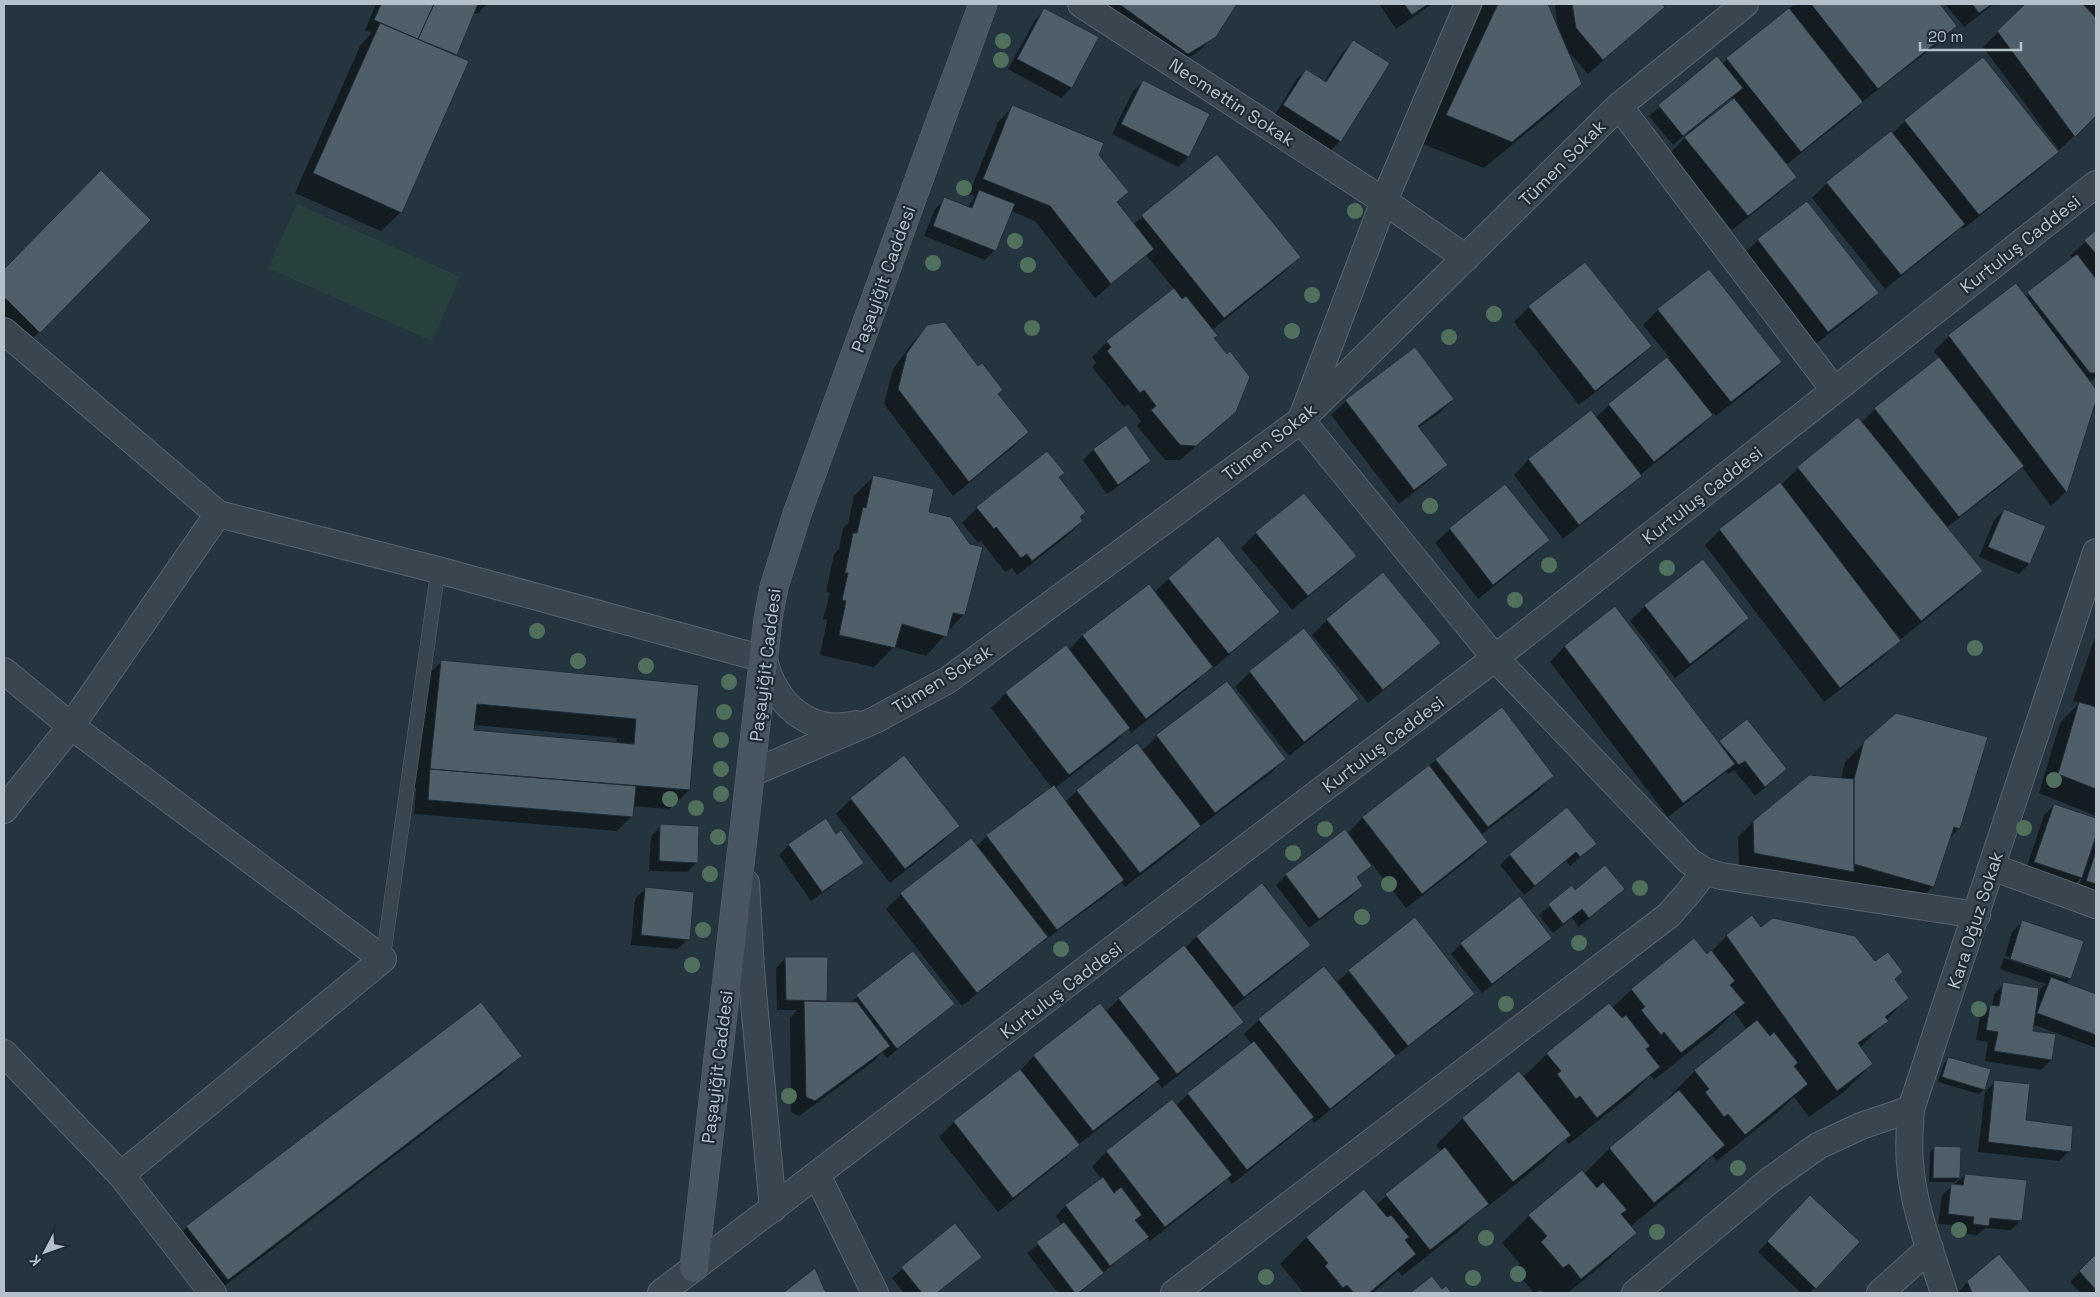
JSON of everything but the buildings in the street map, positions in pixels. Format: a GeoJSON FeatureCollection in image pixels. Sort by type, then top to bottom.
{"type":"FeatureCollection","features":[{"type":"Feature","properties":{"kind":"main road","name":"Paşayiğit Caddesi"},"geometry":{"type":"LineString","coordinates":[[694,1268],[764,659],[774,588],[788,541],[983,4]]}},
{"type":"Feature","properties":{"kind":"street","name":"Necmettin Sokak"},"geometry":{"type":"LineString","coordinates":[[1081,4],[1384,201],[1466,258]]}},
{"type":"Feature","properties":{"kind":"street"},"geometry":{"type":"LineString","coordinates":[[1468,4],[1384,201],[1302,420],[1495,658],[1689,861],[1705,871],[1721,876],[1977,915]]}},
{"type":"Feature","properties":{"kind":"street","name":"Tümen Sokak"},"geometry":{"type":"LineString","coordinates":[[752,774],[875,720],[926,693],[973,664],[1302,420],[1619,106],[1745,4]]}},
{"type":"Feature","properties":{"kind":"street"},"geometry":{"type":"LineString","coordinates":[[1619,106],[1834,390]]}},
{"type":"Feature","properties":{"kind":"street","name":"Kurtuluş Caddesi"},"geometry":{"type":"LineString","coordinates":[[661,1293],[774,1209],[1495,658],[2096,184]]}},
{"type":"Feature","properties":{"kind":"street"},"geometry":{"type":"LineString","coordinates":[[4,331],[218,514],[438,570],[764,659],[773,688],[783,702],[798,715],[811,722],[829,726],[846,727],[875,720]]}},
{"type":"Feature","properties":{"kind":"street"},"geometry":{"type":"LineString","coordinates":[[4,810],[71,726],[218,514]]}},
{"type":"Feature","properties":{"kind":"street","name":"Kara Oğuz Sokak"},"geometry":{"type":"LineString","coordinates":[[1944,1293],[1930,1248],[1910,1165],[1908,1140],[1911,1109],[2096,552]]}},
{"type":"Feature","properties":{"kind":"street"},"geometry":{"type":"LineString","coordinates":[[4,671],[71,726],[383,959],[121,1175]]}},
{"type":"Feature","properties":{"kind":"street"},"geometry":{"type":"LineString","coordinates":[[744,840],[751,970],[774,1209]]}},
{"type":"Feature","properties":{"kind":"street"},"geometry":{"type":"LineString","coordinates":[[1992,868],[2096,905]]}},
{"type":"Feature","properties":{"kind":"street"},"geometry":{"type":"LineString","coordinates":[[1174,1293],[1430,1100],[1669,915],[1690,892],[1705,871]]}},
{"type":"Feature","properties":{"kind":"street"},"geometry":{"type":"LineString","coordinates":[[4,1053],[121,1175],[213,1293]]}},
{"type":"Feature","properties":{"kind":"street"},"geometry":{"type":"LineString","coordinates":[[1635,1293],[1769,1181],[1818,1146],[1861,1126],[1911,1109]]}},
{"type":"Feature","properties":{"kind":"street"},"geometry":{"type":"LineString","coordinates":[[817,1175],[874,1293]]}},
{"type":"Feature","properties":{"kind":"street"},"geometry":{"type":"LineString","coordinates":[[1880,1293],[1930,1248]]}},
{"type":"Feature","properties":{"kind":"lane"},"geometry":{"type":"LineString","coordinates":[[383,959],[438,570]]}},
{"type":"Feature","properties":{"kind":"green space"},"geometry":{"type":"Polygon","coordinates":[[[297,204],[460,277],[432,341],[268,268],[297,204]]]}}]}
